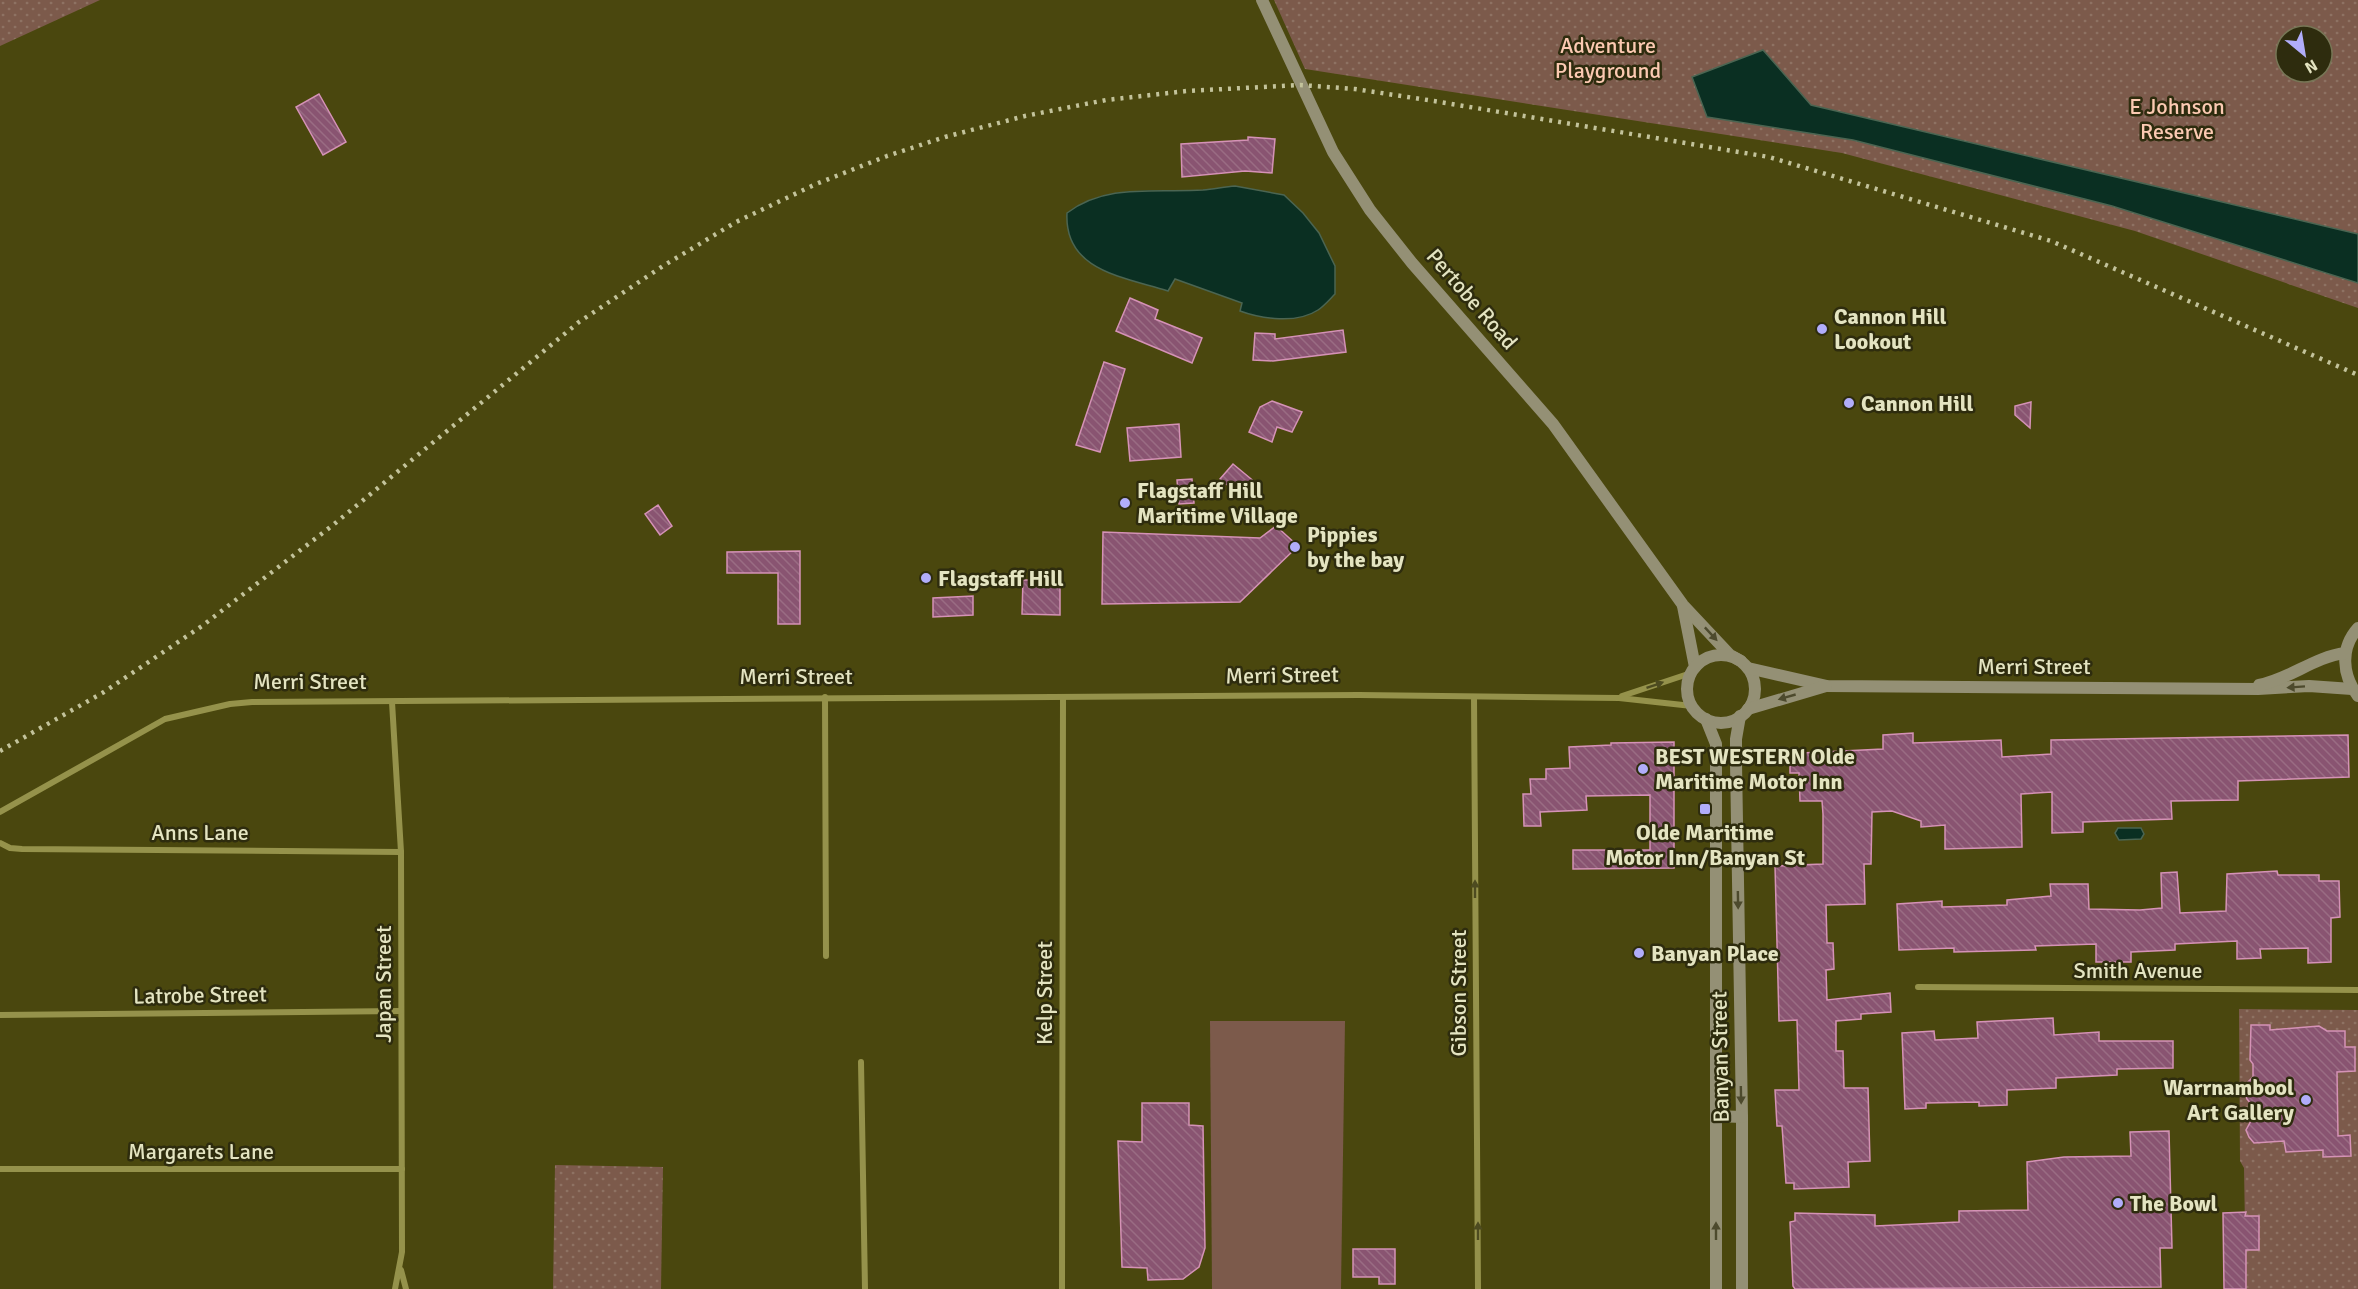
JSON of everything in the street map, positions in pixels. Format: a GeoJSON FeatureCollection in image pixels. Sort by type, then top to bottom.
{"type":"FeatureCollection","features":[{"type":"Feature","properties":{"kind":"street","name":"Pertobe Road"},"geometry":{"type":"LineString","coordinates":[[1262,0],[1333,152],[1389,235],[1553,424],[1683,605],[1730,655],[1744,665]]}},
{"type":"Feature","properties":{"kind":"street","name":"Pertobe Road"},"geometry":{"type":"LineString","coordinates":[[1683,605],[1693,670]]}},
{"type":"Feature","properties":{"kind":"street"},"geometry":{"type":"LineString","coordinates":[[2345,653],[2358,627]]}},
{"type":"Feature","properties":{"kind":"street","name":"Merri Street"},"geometry":{"type":"LineString","coordinates":[[2240,689],[2267,683],[2318,659],[2345,653],[2345,669],[2355,693]]}},
{"type":"Feature","properties":{"kind":"street"},"geometry":{"type":"LineString","coordinates":[[1720,655],[1731,656],[1744,665],[1753,678],[1755,688],[1753,699],[1744,713],[1723,723],[1706,719],[1692,706],[1688,696],[1687,684],[1693,670],[1701,660],[1720,655]]}},
{"type":"Feature","properties":{"kind":"street","name":"Merri Street"},"geometry":{"type":"LineString","coordinates":[[1744,665],[1827,686],[2240,689],[2309,686],[2355,693]]}},
{"type":"Feature","properties":{"kind":"street","name":"Merri Street"},"geometry":{"type":"LineString","coordinates":[[1619,698],[1693,670]]}},
{"type":"Feature","properties":{"kind":"street","name":"Merri Street"},"geometry":{"type":"LineString","coordinates":[[1744,713],[1827,686]]}},
{"type":"Feature","properties":{"kind":"street","name":"Merri Street"},"geometry":{"type":"LineString","coordinates":[[0,812],[165,719],[189,712],[252,702],[1359,694],[1619,698],[1692,706]]}},
{"type":"Feature","properties":{"kind":"street"},"geometry":{"type":"LineString","coordinates":[[825,697],[826,956]]}},
{"type":"Feature","properties":{"kind":"street","name":"Kelp Street"},"geometry":{"type":"LineString","coordinates":[[1062,1289],[1063,697]]}},
{"type":"Feature","properties":{"kind":"street","name":"Gibson Street"},"geometry":{"type":"LineString","coordinates":[[1474,697],[1478,1289]]}},
{"type":"Feature","properties":{"kind":"street","name":"Japan Street"},"geometry":{"type":"LineString","coordinates":[[392,702],[401,852],[401,1266],[406,1289]]}},
{"type":"Feature","properties":{"kind":"street","name":"Banyan Street"},"geometry":{"type":"LineString","coordinates":[[1742,1289],[1742,1117],[1736,739],[1744,713]]}},
{"type":"Feature","properties":{"kind":"street","name":"Banyan Street"},"geometry":{"type":"LineString","coordinates":[[1706,719],[1716,744],[1716,1289]]}},
{"type":"Feature","properties":{"kind":"street","name":"Anns Lane"},"geometry":{"type":"LineString","coordinates":[[0,843],[22,849],[401,852]]}},
{"type":"Feature","properties":{"kind":"street","name":"Smith Avenue"},"geometry":{"type":"LineString","coordinates":[[1918,987],[2358,990]]}},
{"type":"Feature","properties":{"kind":"street","name":"Latrobe Street"},"geometry":{"type":"LineString","coordinates":[[0,1015],[401,1011]]}},
{"type":"Feature","properties":{"kind":"street"},"geometry":{"type":"LineString","coordinates":[[861,1062],[865,1289]]}},
{"type":"Feature","properties":{"kind":"street"},"geometry":{"type":"LineString","coordinates":[[1716,1116],[1742,1117]]}},
{"type":"Feature","properties":{"kind":"street","name":"Margarets Lane"},"geometry":{"type":"LineString","coordinates":[[0,1169],[402,1169]]}},
{"type":"Feature","properties":{"kind":"street","name":"Japan Street"},"geometry":{"type":"LineString","coordinates":[[395,1289],[401,1266]]}},
{"type":"Feature","properties":{"kind":"green space"},"geometry":{"type":"Polygon","coordinates":[[[0,0],[100,0],[0,46],[0,0]]]}},
{"type":"Feature","properties":{"kind":"green space","name":"E Johnson Reserve"},"geometry":{"type":"Polygon","coordinates":[[[1274,0],[2358,0],[2358,308],[2135,231],[1842,153],[1305,69],[1274,0]]]}},
{"type":"Feature","properties":{"kind":"green space"},"geometry":{"type":"Polygon","coordinates":[[[2239,1009],[2358,1010],[2358,1289],[2246,1289],[2244,1168],[2240,1161],[2239,1009]]]}},
{"type":"Feature","properties":{"kind":"green space"},"geometry":{"type":"Polygon","coordinates":[[[1210,1021],[1345,1021],[1341,1289],[1212,1289],[1210,1021]]]}},
{"type":"Feature","properties":{"kind":"green space"},"geometry":{"type":"Polygon","coordinates":[[[555,1165],[663,1167],[661,1289],[553,1289],[555,1165]]]}},
{"type":"Feature","properties":{"kind":"shaded area"},"geometry":{"type":"Polygon","coordinates":[[[1763,50],[1811,105],[2358,234],[2358,283],[2112,206],[1853,140],[1707,117],[1692,77],[1763,50]]]}},
{"type":"Feature","properties":{"kind":"shaded area"},"geometry":{"type":"Polygon","coordinates":[[[1235,186],[1284,195],[1319,233],[1335,266],[1335,294],[1318,310],[1290,319],[1269,318],[1240,311],[1242,303],[1175,279],[1168,291],[1133,281],[1100,268],[1086,259],[1075,248],[1069,232],[1067,213],[1098,197],[1132,191],[1203,190],[1235,186]]]}},
{"type":"Feature","properties":{"kind":"shaded area"},"geometry":{"type":"Polygon","coordinates":[[[2118,828],[2141,828],[2144,834],[2141,839],[2119,840],[2115,833],[2118,828]]]}},
{"type":"Feature","properties":{"kind":"building"},"geometry":{"type":"Polygon","coordinates":[[[319,94],[346,142],[323,155],[296,107],[319,94]]]}},
{"type":"Feature","properties":{"kind":"building"},"geometry":{"type":"Polygon","coordinates":[[[1248,137],[1275,139],[1272,173],[1245,171],[1182,177],[1181,144],[1248,140],[1248,137]]]}},
{"type":"Feature","properties":{"kind":"building"},"geometry":{"type":"Polygon","coordinates":[[[1130,298],[1158,310],[1155,319],[1202,338],[1192,363],[1116,331],[1130,298]]]}},
{"type":"Feature","properties":{"kind":"building"},"geometry":{"type":"Polygon","coordinates":[[[1343,330],[1346,352],[1273,361],[1253,360],[1255,333],[1275,334],[1275,339],[1343,330]]]}},
{"type":"Feature","properties":{"kind":"building"},"geometry":{"type":"Polygon","coordinates":[[[1104,362],[1125,369],[1100,452],[1076,445],[1104,362]]]}},
{"type":"Feature","properties":{"kind":"building"},"geometry":{"type":"Polygon","coordinates":[[[1272,401],[1302,412],[1292,432],[1277,427],[1272,442],[1249,432],[1260,407],[1272,401]]]}},
{"type":"Feature","properties":{"kind":"building"},"geometry":{"type":"Polygon","coordinates":[[[2031,402],[2030,428],[2015,415],[2015,406],[2031,402]]]}},
{"type":"Feature","properties":{"kind":"building"},"geometry":{"type":"Polygon","coordinates":[[[1179,424],[1181,457],[1130,461],[1127,428],[1179,424]]]}},
{"type":"Feature","properties":{"kind":"building"},"geometry":{"type":"Polygon","coordinates":[[[1233,464],[1256,483],[1243,498],[1220,479],[1233,464]]]}},
{"type":"Feature","properties":{"kind":"building"},"geometry":{"type":"Polygon","coordinates":[[[1192,479],[1194,503],[1179,504],[1177,480],[1192,479]]]}},
{"type":"Feature","properties":{"kind":"building"},"geometry":{"type":"Polygon","coordinates":[[[658,505],[672,526],[660,535],[645,514],[658,505]]]}},
{"type":"Feature","properties":{"kind":"building"},"geometry":{"type":"Polygon","coordinates":[[[1276,526],[1298,546],[1240,602],[1102,604],[1103,532],[1260,538],[1276,526]]]}},
{"type":"Feature","properties":{"kind":"building"},"geometry":{"type":"Polygon","coordinates":[[[800,551],[800,624],[778,624],[778,573],[727,573],[727,552],[800,551]]]}},
{"type":"Feature","properties":{"kind":"building"},"geometry":{"type":"Polygon","coordinates":[[[1023,580],[1060,580],[1060,615],[1022,614],[1023,580]]]}},
{"type":"Feature","properties":{"kind":"building"},"geometry":{"type":"Polygon","coordinates":[[[973,596],[973,615],[933,617],[933,598],[973,596]]]}},
{"type":"Feature","properties":{"kind":"building"},"geometry":{"type":"Polygon","coordinates":[[[1913,733],[1913,743],[2001,740],[2002,757],[2051,754],[2051,740],[2348,735],[2349,777],[2238,781],[2238,800],[2171,801],[2172,819],[2083,822],[2083,832],[2052,833],[2052,792],[2021,794],[2022,847],[1945,849],[1945,825],[1921,827],[1921,821],[1892,811],[1872,812],[1871,864],[1864,864],[1865,904],[1826,905],[1827,943],[1833,943],[1834,969],[1826,970],[1827,1000],[1890,993],[1891,1012],[1861,1014],[1861,1019],[1836,1021],[1836,1051],[1843,1051],[1844,1088],[1868,1088],[1870,1161],[1848,1162],[1849,1187],[1794,1189],[1794,1183],[1786,1183],[1782,1126],[1777,1126],[1775,1090],[1799,1090],[1797,1020],[1779,1021],[1775,866],[1823,864],[1823,814],[1822,801],[1800,801],[1799,773],[1790,773],[1790,759],[1802,758],[1802,753],[1883,749],[1883,735],[1913,733]]]}},
{"type":"Feature","properties":{"kind":"building"},"geometry":{"type":"Polygon","coordinates":[[[1674,742],[1674,868],[1573,869],[1573,850],[1650,850],[1650,795],[1586,796],[1587,810],[1540,812],[1541,826],[1524,826],[1523,794],[1531,794],[1530,779],[1546,779],[1546,769],[1570,768],[1569,747],[1611,745],[1611,743],[1674,742]]]}},
{"type":"Feature","properties":{"kind":"building"},"geometry":{"type":"Polygon","coordinates":[[[2277,871],[2278,875],[2319,875],[2319,881],[2339,881],[2340,917],[2331,918],[2331,962],[2308,963],[2308,948],[2260,949],[2261,958],[2237,959],[2237,941],[2175,944],[2175,950],[2131,952],[2131,962],[2096,962],[2096,944],[2035,946],[2036,950],[1954,952],[1954,948],[1899,950],[1897,904],[1942,901],[1942,907],[2007,905],[2007,900],[2051,896],[2050,884],[2088,884],[2089,909],[2162,908],[2161,873],[2177,872],[2180,913],[2226,911],[2227,874],[2277,871]]]}},
{"type":"Feature","properties":{"kind":"building"},"geometry":{"type":"Polygon","coordinates":[[[2053,1018],[2054,1035],[2099,1032],[2099,1041],[2173,1041],[2173,1068],[2117,1069],[2117,1075],[2056,1078],[2056,1088],[2007,1090],[2007,1105],[1979,1106],[1979,1102],[1926,1103],[1926,1108],[1905,1109],[1902,1033],[1934,1031],[1935,1040],[1978,1038],[1977,1022],[2053,1018]]]}},
{"type":"Feature","properties":{"kind":"building"},"geometry":{"type":"Polygon","coordinates":[[[2251,1025],[2270,1025],[2270,1030],[2319,1026],[2327,1031],[2345,1031],[2345,1047],[2355,1047],[2355,1071],[2337,1072],[2338,1136],[2350,1135],[2351,1156],[2323,1157],[2323,1150],[2286,1152],[2284,1141],[2254,1143],[2249,1137],[2246,1130],[2252,1119],[2252,1105],[2244,1091],[2247,1083],[2253,1077],[2253,1064],[2250,1060],[2251,1025]]]}},
{"type":"Feature","properties":{"kind":"building"},"geometry":{"type":"Polygon","coordinates":[[[1142,1103],[1189,1103],[1189,1125],[1203,1126],[1205,1248],[1199,1267],[1183,1279],[1148,1280],[1147,1268],[1122,1267],[1118,1141],[1142,1142],[1142,1103]]]}},
{"type":"Feature","properties":{"kind":"building"},"geometry":{"type":"Polygon","coordinates":[[[2169,1131],[2172,1248],[2160,1248],[2161,1287],[1795,1289],[1793,1286],[1790,1222],[1795,1221],[1795,1213],[1875,1215],[1875,1226],[1959,1222],[1959,1211],[2028,1210],[2027,1162],[2064,1157],[2131,1156],[2130,1132],[2169,1131]]]}},
{"type":"Feature","properties":{"kind":"building"},"geometry":{"type":"Polygon","coordinates":[[[2246,1212],[2245,1216],[2259,1216],[2259,1250],[2246,1250],[2246,1289],[2224,1289],[2223,1213],[2246,1212]]]}},
{"type":"Feature","properties":{"kind":"building"},"geometry":{"type":"Polygon","coordinates":[[[1353,1249],[1395,1249],[1395,1284],[1379,1284],[1379,1277],[1353,1277],[1353,1249]]]}},
{"type":"Feature","properties":{"kind":"railway"},"geometry":{"type":"LineString","coordinates":[[0,751],[104,692],[202,626],[333,525],[579,322],[663,266],[736,222],[816,184],[887,156],[945,137],[1025,116],[1106,100],[1187,91],[1300,85],[1355,89],[1769,157],[2051,241],[2358,375]]}},
{"type":"Feature","properties":{"kind":"place","name":"Cannon Hill Lookout"},"geometry":{"type":"Point","coordinates":[1822,329]}},
{"type":"Feature","properties":{"kind":"place","name":"Cannon Hill"},"geometry":{"type":"Point","coordinates":[1849,403]}},
{"type":"Feature","properties":{"kind":"place","name":"Flagstaff Hill Maritime Village"},"geometry":{"type":"Point","coordinates":[1125,503]}},
{"type":"Feature","properties":{"kind":"place","name":"Pippies by the bay"},"geometry":{"type":"Point","coordinates":[1295,547]}},
{"type":"Feature","properties":{"kind":"place","name":"Flagstaff Hill"},"geometry":{"type":"Point","coordinates":[926,578]}},
{"type":"Feature","properties":{"kind":"place","name":"BEST WESTERN Olde Maritime Motor Inn"},"geometry":{"type":"Point","coordinates":[1643,769]}},
{"type":"Feature","properties":{"kind":"place","name":"Olde Maritime Motor Inn/Banyan St"},"geometry":{"type":"Point","coordinates":[1705,809]}},
{"type":"Feature","properties":{"kind":"place","name":"Banyan Place"},"geometry":{"type":"Point","coordinates":[1639,953]}},
{"type":"Feature","properties":{"kind":"place","name":"Warrnambool Art Gallery"},"geometry":{"type":"Point","coordinates":[2306,1100]}},
{"type":"Feature","properties":{"kind":"place","name":"The Bowl"},"geometry":{"type":"Point","coordinates":[2118,1203]}},
{"type":"Feature","properties":{"kind":"park label","name":"Adventure Playground"},"geometry":{"type":"Point","coordinates":[1608,58]}}]}
